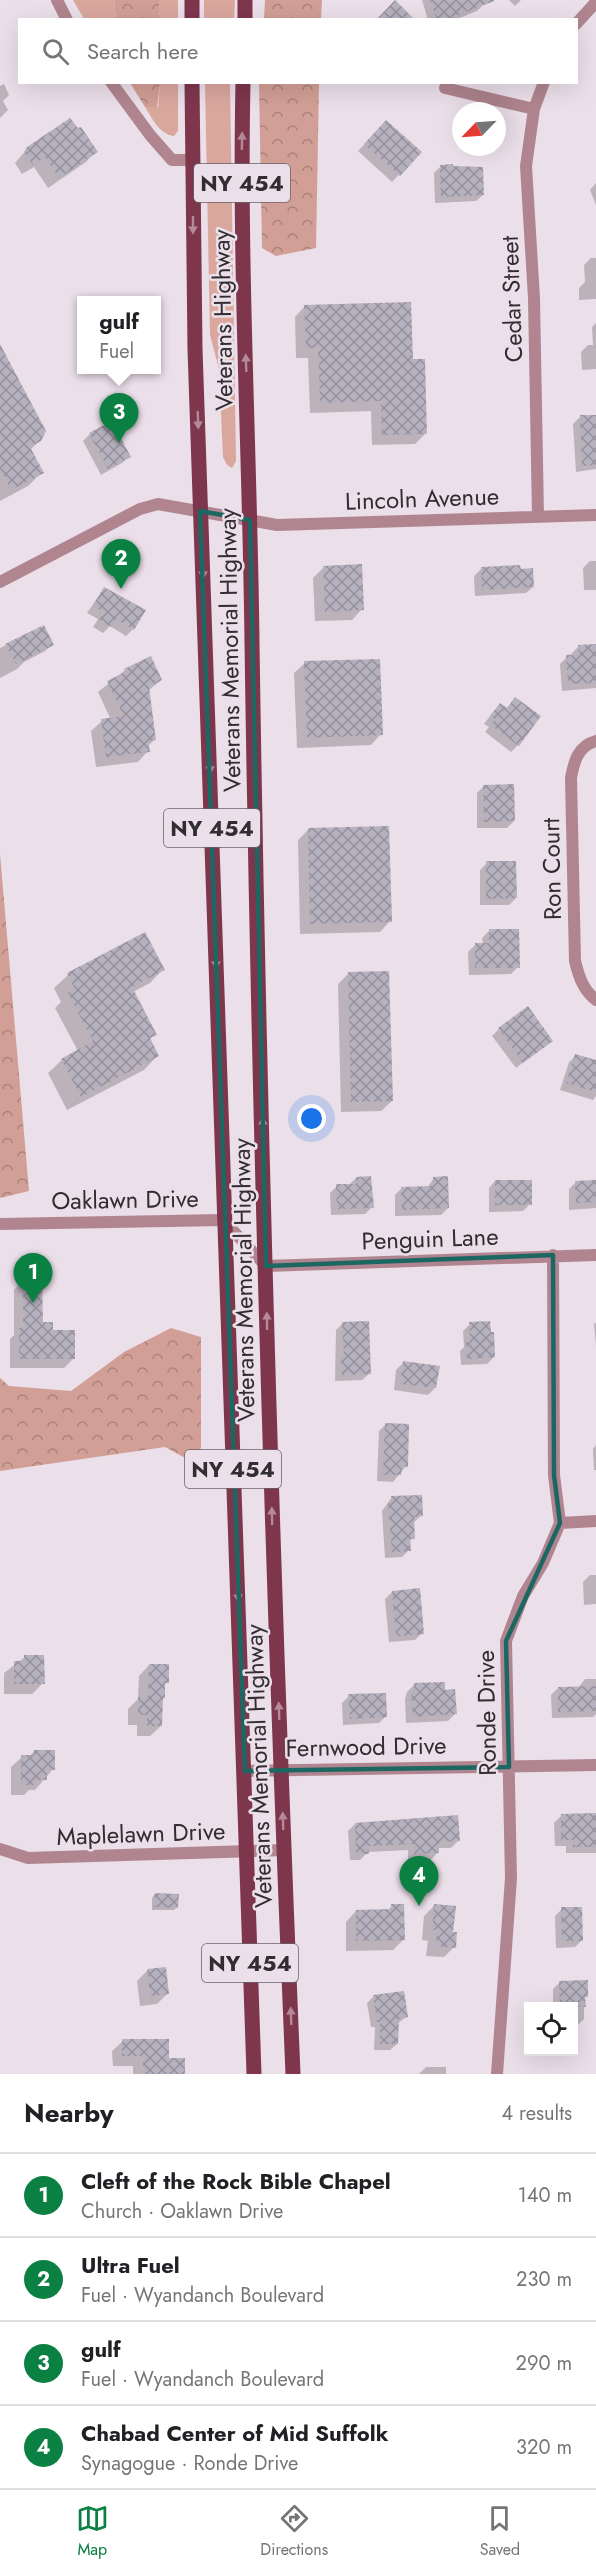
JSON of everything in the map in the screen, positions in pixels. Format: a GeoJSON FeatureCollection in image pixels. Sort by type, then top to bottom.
{"type":"FeatureCollection","features":[{"type":"Feature","properties":{"kind":"main road"},"geometry":{"type":"LineString","coordinates":[[192,0],[192,18]]}},
{"type":"Feature","properties":{"kind":"main road"},"geometry":{"type":"LineString","coordinates":[[245,0],[245,18]]}},
{"type":"Feature","properties":{"kind":"main road","name":"Veterans Highway"},"geometry":{"type":"LineString","coordinates":[[192,84],[195,349],[200,511]]}},
{"type":"Feature","properties":{"kind":"main road","name":"Veterans Highway"},"geometry":{"type":"LineString","coordinates":[[243,84],[242,182],[249,484]]}},
{"type":"Feature","properties":{"kind":"main road","name":"Veterans Memorial Highway"},"geometry":{"type":"LineString","coordinates":[[249,484],[258,998],[281,1769],[293,2074]]}},
{"type":"Feature","properties":{"kind":"main road","name":"Veterans Memorial Highway"},"geometry":{"type":"LineString","coordinates":[[200,511],[254,2074]]}},
{"type":"Feature","properties":{"kind":"street"},"geometry":{"type":"LineString","coordinates":[[57,0],[66,18]]}},
{"type":"Feature","properties":{"kind":"street"},"geometry":{"type":"LineString","coordinates":[[578,22],[596,2]]}},
{"type":"Feature","properties":{"kind":"street"},"geometry":{"type":"LineString","coordinates":[[112,84],[150,135],[172,160],[193,160]]}},
{"type":"Feature","properties":{"kind":"street","name":"Cedar Street"},"geometry":{"type":"LineString","coordinates":[[538,516],[534,298],[526,166],[534,109],[543,84]]}},
{"type":"Feature","properties":{"kind":"street"},"geometry":{"type":"LineString","coordinates":[[445,88],[534,109]]}},
{"type":"Feature","properties":{"kind":"street","name":"Lincoln Avenue"},"geometry":{"type":"LineString","coordinates":[[0,582],[140,509],[158,504],[277,525],[596,515]]}},
{"type":"Feature","properties":{"kind":"street","name":"Ron Court"},"geometry":{"type":"LineString","coordinates":[[596,741],[585,745],[578,754],[571,778],[575,961],[579,978],[587,993],[596,1000]]}},
{"type":"Feature","properties":{"kind":"street","name":"Oaklawn Drive"},"geometry":{"type":"LineString","coordinates":[[0,1224],[223,1220],[266,1266]]}},
{"type":"Feature","properties":{"kind":"street"},"geometry":{"type":"LineString","coordinates":[[553,1255],[554,1475],[560,1523],[596,1521]]}},
{"type":"Feature","properties":{"kind":"street","name":"Penguin Lane"},"geometry":{"type":"LineString","coordinates":[[266,1266],[596,1255]]}},
{"type":"Feature","properties":{"kind":"street","name":"Ronde Drive"},"geometry":{"type":"LineString","coordinates":[[497,2074],[511,1878],[506,1641],[523,1596],[543,1563],[560,1523]]}},
{"type":"Feature","properties":{"kind":"street","name":"Fernwood Drive"},"geometry":{"type":"LineString","coordinates":[[245,1771],[596,1765]]}},
{"type":"Feature","properties":{"kind":"street","name":"Maplelawn Drive"},"geometry":{"type":"LineString","coordinates":[[0,1849],[28,1858],[284,1850]]}},
{"type":"Feature","properties":{"kind":"highlighted area"},"geometry":{"type":"Polygon","coordinates":[[[200,511],[250,520],[266,1266],[553,1255],[554,1475],[560,1523],[506,1641],[509,1767],[245,1771],[200,511]]]}},
{"type":"Feature","properties":{"kind":"shaded area"},"geometry":{"type":"Polygon","coordinates":[[[73,0],[114,0],[116,18],[83,18],[73,0]]]}},
{"type":"Feature","properties":{"kind":"shaded area"},"geometry":{"type":"Polygon","coordinates":[[[159,0],[178,0],[178,18],[159,18],[159,0]]]}},
{"type":"Feature","properties":{"kind":"shaded area"},"geometry":{"type":"Polygon","coordinates":[[[204,0],[235,0],[234,18],[204,18],[204,0]]]}},
{"type":"Feature","properties":{"kind":"shaded area"},"geometry":{"type":"Polygon","coordinates":[[[160,84],[178,84],[178,131],[174,136],[160,129],[145,107],[158,107],[160,84]]]}},
{"type":"Feature","properties":{"kind":"shaded area"},"geometry":{"type":"Polygon","coordinates":[[[205,84],[230,84],[236,461],[232,468],[227,465],[223,457],[219,369],[210,335],[205,84]]]}},
{"type":"Feature","properties":{"kind":"green space"},"geometry":{"type":"Polygon","coordinates":[[[114,0],[159,0],[159,18],[116,18],[114,0]]]}},
{"type":"Feature","properties":{"kind":"green space"},"geometry":{"type":"Polygon","coordinates":[[[265,0],[322,0],[321,18],[264,18],[265,0]]]}},
{"type":"Feature","properties":{"kind":"green space"},"geometry":{"type":"Polygon","coordinates":[[[131,84],[160,84],[157,107],[145,107],[131,84]]]}},
{"type":"Feature","properties":{"kind":"green space"},"geometry":{"type":"Polygon","coordinates":[[[259,84],[319,84],[316,248],[276,256],[262,248],[259,84]]]}},
{"type":"Feature","properties":{"kind":"green space"},"geometry":{"type":"Polygon","coordinates":[[[0,854],[29,1191],[0,1198],[0,854]]]}},
{"type":"Feature","properties":{"kind":"green space"},"geometry":{"type":"Polygon","coordinates":[[[171,1328],[201,1337],[201,1448],[189,1460],[165,1447],[0,1471],[0,1378],[9,1386],[71,1391],[124,1352],[171,1328]]]}},
{"type":"Feature","properties":{"kind":"building"},"geometry":{"type":"Polygon","coordinates":[[[395,0],[413,18],[378,18],[395,0]]]}},
{"type":"Feature","properties":{"kind":"building"},"geometry":{"type":"Polygon","coordinates":[[[430,0],[494,0],[452,18],[436,18],[430,0]]]}},
{"type":"Feature","properties":{"kind":"building"},"geometry":{"type":"Polygon","coordinates":[[[70,118],[78,128],[81,127],[98,152],[59,178],[45,157],[33,165],[24,152],[27,147],[70,118]]]}},
{"type":"Feature","properties":{"kind":"building"},"geometry":{"type":"Polygon","coordinates":[[[386,120],[422,152],[400,176],[364,144],[386,120]]]}},
{"type":"Feature","properties":{"kind":"building"},"geometry":{"type":"Polygon","coordinates":[[[453,164],[453,166],[483,167],[484,195],[441,197],[440,165],[453,164]]]}},
{"type":"Feature","properties":{"kind":"building"},"geometry":{"type":"Polygon","coordinates":[[[411,302],[413,359],[425,359],[427,434],[382,435],[381,401],[320,403],[318,348],[306,348],[304,305],[411,302]]]}},
{"type":"Feature","properties":{"kind":"building"},"geometry":{"type":"Polygon","coordinates":[[[0,344],[46,431],[41,441],[30,447],[44,473],[11,490],[0,468],[0,344]]]}},
{"type":"Feature","properties":{"kind":"building"},"geometry":{"type":"Polygon","coordinates":[[[580,415],[596,415],[596,465],[582,466],[580,415]]]}},
{"type":"Feature","properties":{"kind":"building"},"geometry":{"type":"Polygon","coordinates":[[[112,421],[131,457],[108,469],[89,433],[112,421]]]}},
{"type":"Feature","properties":{"kind":"building"},"geometry":{"type":"Polygon","coordinates":[[[362,564],[364,610],[325,612],[323,566],[362,564]]]}},
{"type":"Feature","properties":{"kind":"building"},"geometry":{"type":"Polygon","coordinates":[[[520,565],[521,569],[533,568],[534,587],[482,590],[481,567],[520,565]]]}},
{"type":"Feature","properties":{"kind":"building"},"geometry":{"type":"Polygon","coordinates":[[[104,587],[146,610],[134,630],[116,619],[112,627],[99,620],[104,612],[93,606],[104,587]]]}},
{"type":"Feature","properties":{"kind":"building"},"geometry":{"type":"Polygon","coordinates":[[[44,625],[54,645],[16,664],[5,644],[44,625]]]}},
{"type":"Feature","properties":{"kind":"building"},"geometry":{"type":"Polygon","coordinates":[[[596,644],[596,683],[568,684],[566,655],[579,654],[578,645],[596,644]]]}},
{"type":"Feature","properties":{"kind":"building"},"geometry":{"type":"Polygon","coordinates":[[[151,656],[162,680],[149,687],[156,740],[148,741],[150,752],[106,757],[101,719],[124,716],[107,681],[125,672],[124,669],[151,656]]]}},
{"type":"Feature","properties":{"kind":"building"},"geometry":{"type":"Polygon","coordinates":[[[380,659],[383,735],[307,738],[304,661],[380,659]]]}},
{"type":"Feature","properties":{"kind":"building"},"geometry":{"type":"Polygon","coordinates":[[[515,697],[541,716],[519,746],[491,725],[495,719],[490,716],[500,703],[507,708],[515,697]]]}},
{"type":"Feature","properties":{"kind":"building"},"geometry":{"type":"Polygon","coordinates":[[[514,784],[515,821],[484,822],[483,785],[514,784]]]}},
{"type":"Feature","properties":{"kind":"building"},"geometry":{"type":"Polygon","coordinates":[[[389,826],[392,922],[310,924],[308,828],[389,826]]]}},
{"type":"Feature","properties":{"kind":"building"},"geometry":{"type":"Polygon","coordinates":[[[486,861],[516,861],[517,898],[486,899],[486,861]]]}},
{"type":"Feature","properties":{"kind":"building"},"geometry":{"type":"Polygon","coordinates":[[[489,929],[519,929],[520,968],[475,968],[475,943],[489,943],[489,929]]]}},
{"type":"Feature","properties":{"kind":"building"},"geometry":{"type":"Polygon","coordinates":[[[145,932],[165,970],[132,987],[157,1035],[150,1038],[159,1056],[81,1097],[61,1059],[93,1041],[68,993],[75,989],[67,973],[145,932]]]}},
{"type":"Feature","properties":{"kind":"building"},"geometry":{"type":"Polygon","coordinates":[[[389,971],[393,1101],[351,1102],[348,972],[389,971]]]}},
{"type":"Feature","properties":{"kind":"building"},"geometry":{"type":"Polygon","coordinates":[[[528,1006],[553,1041],[523,1063],[498,1028],[528,1006]]]}},
{"type":"Feature","properties":{"kind":"building"},"geometry":{"type":"Polygon","coordinates":[[[575,1054],[596,1060],[596,1092],[566,1083],[575,1054]]]}},
{"type":"Feature","properties":{"kind":"building"},"geometry":{"type":"Polygon","coordinates":[[[371,1176],[374,1208],[337,1209],[336,1184],[356,1184],[356,1177],[371,1176]]]}},
{"type":"Feature","properties":{"kind":"building"},"geometry":{"type":"Polygon","coordinates":[[[448,1176],[449,1208],[402,1210],[401,1187],[433,1186],[433,1177],[448,1176]]]}},
{"type":"Feature","properties":{"kind":"building"},"geometry":{"type":"Polygon","coordinates":[[[495,1180],[532,1180],[532,1205],[495,1205],[495,1180]]]}},
{"type":"Feature","properties":{"kind":"building"},"geometry":{"type":"Polygon","coordinates":[[[596,1180],[596,1202],[576,1203],[575,1181],[596,1180]]]}},
{"type":"Feature","properties":{"kind":"building"},"geometry":{"type":"Polygon","coordinates":[[[23,1279],[42,1279],[43,1322],[53,1322],[53,1330],[75,1330],[75,1359],[19,1359],[19,1328],[23,1328],[23,1279]]]}},
{"type":"Feature","properties":{"kind":"building"},"geometry":{"type":"Polygon","coordinates":[[[369,1321],[371,1374],[342,1375],[341,1357],[344,1357],[342,1322],[369,1321]]]}},
{"type":"Feature","properties":{"kind":"building"},"geometry":{"type":"Polygon","coordinates":[[[490,1321],[491,1332],[494,1332],[495,1357],[467,1359],[466,1342],[470,1342],[469,1322],[490,1321]]]}},
{"type":"Feature","properties":{"kind":"building"},"geometry":{"type":"Polygon","coordinates":[[[403,1361],[440,1366],[436,1388],[400,1384],[403,1361]]]}},
{"type":"Feature","properties":{"kind":"building"},"geometry":{"type":"Polygon","coordinates":[[[385,1423],[409,1424],[408,1467],[402,1466],[401,1475],[383,1475],[385,1423]]]}},
{"type":"Feature","properties":{"kind":"building"},"geometry":{"type":"Polygon","coordinates":[[[422,1495],[423,1516],[414,1517],[415,1539],[410,1539],[411,1551],[392,1552],[388,1503],[392,1503],[391,1496],[422,1495]]]}},
{"type":"Feature","properties":{"kind":"building"},"geometry":{"type":"Polygon","coordinates":[[[420,1588],[424,1634],[396,1636],[392,1591],[420,1588]]]}},
{"type":"Feature","properties":{"kind":"building"},"geometry":{"type":"Polygon","coordinates":[[[24,1655],[44,1655],[45,1684],[14,1684],[14,1661],[24,1661],[24,1655]]]}},
{"type":"Feature","properties":{"kind":"building"},"geometry":{"type":"Polygon","coordinates":[[[149,1664],[169,1664],[169,1683],[165,1683],[165,1698],[163,1698],[162,1726],[147,1726],[147,1715],[138,1715],[138,1697],[148,1697],[149,1664]]]}},
{"type":"Feature","properties":{"kind":"building"},"geometry":{"type":"Polygon","coordinates":[[[445,1682],[445,1690],[455,1689],[457,1714],[413,1717],[411,1691],[414,1690],[414,1683],[445,1682]]]}},
{"type":"Feature","properties":{"kind":"building"},"geometry":{"type":"Polygon","coordinates":[[[596,1686],[596,1711],[558,1712],[558,1687],[596,1686]]]}},
{"type":"Feature","properties":{"kind":"building"},"geometry":{"type":"Polygon","coordinates":[[[386,1693],[387,1717],[350,1719],[348,1694],[386,1693]]]}},
{"type":"Feature","properties":{"kind":"building"},"geometry":{"type":"Polygon","coordinates":[[[34,1750],[55,1750],[55,1770],[47,1769],[47,1780],[36,1780],[36,1785],[21,1785],[21,1755],[34,1755],[34,1750]]]}},
{"type":"Feature","properties":{"kind":"building"},"geometry":{"type":"Polygon","coordinates":[[[596,1813],[596,1847],[573,1847],[573,1840],[561,1840],[561,1814],[596,1813]]]}},
{"type":"Feature","properties":{"kind":"building"},"geometry":{"type":"Polygon","coordinates":[[[458,1815],[460,1841],[439,1842],[439,1853],[414,1854],[414,1844],[368,1846],[369,1854],[356,1854],[355,1823],[458,1815]]]}},
{"type":"Feature","properties":{"kind":"building"},"geometry":{"type":"Polygon","coordinates":[[[155,1893],[179,1894],[178,1908],[154,1907],[155,1893]]]}},
{"type":"Feature","properties":{"kind":"building"},"geometry":{"type":"Polygon","coordinates":[[[391,1904],[404,1904],[405,1940],[356,1941],[356,1910],[391,1909],[391,1904]]]}},
{"type":"Feature","properties":{"kind":"building"},"geometry":{"type":"Polygon","coordinates":[[[434,1904],[456,1906],[453,1932],[457,1932],[456,1948],[436,1946],[437,1930],[432,1930],[434,1904]]]}},
{"type":"Feature","properties":{"kind":"building"},"geometry":{"type":"Polygon","coordinates":[[[561,1907],[582,1907],[583,1941],[562,1941],[561,1907]]]}},
{"type":"Feature","properties":{"kind":"building"},"geometry":{"type":"Polygon","coordinates":[[[166,1967],[169,1994],[150,1996],[147,1969],[166,1967]]]}},
{"type":"Feature","properties":{"kind":"building"},"geometry":{"type":"Polygon","coordinates":[[[588,1980],[586,2007],[578,2007],[578,2002],[560,2002],[559,1981],[588,1980]]]}},
{"type":"Feature","properties":{"kind":"building"},"geometry":{"type":"Polygon","coordinates":[[[404,1991],[408,2017],[399,2019],[398,2044],[380,2044],[380,2022],[377,2022],[373,1995],[404,1991]]]}},
{"type":"Feature","properties":{"kind":"building"},"geometry":{"type":"Polygon","coordinates":[[[122,2039],[169,2039],[169,2058],[185,2058],[185,2074],[143,2074],[143,2056],[122,2056],[122,2039]]]}},
{"type":"Feature","properties":{"kind":"place","name":"gulf"},"geometry":{"type":"Point","coordinates":[119,443]}},
{"type":"Feature","properties":{"kind":"place","name":"Ultra Fuel"},"geometry":{"type":"Point","coordinates":[121,589]}},
{"type":"Feature","properties":{"kind":"place","name":"Cleft of the Rock Bible Chapel"},"geometry":{"type":"Point","coordinates":[33,1303]}},
{"type":"Feature","properties":{"kind":"place","name":"Chabad Center of Mid Suffolk"},"geometry":{"type":"Point","coordinates":[419,1906]}}]}
